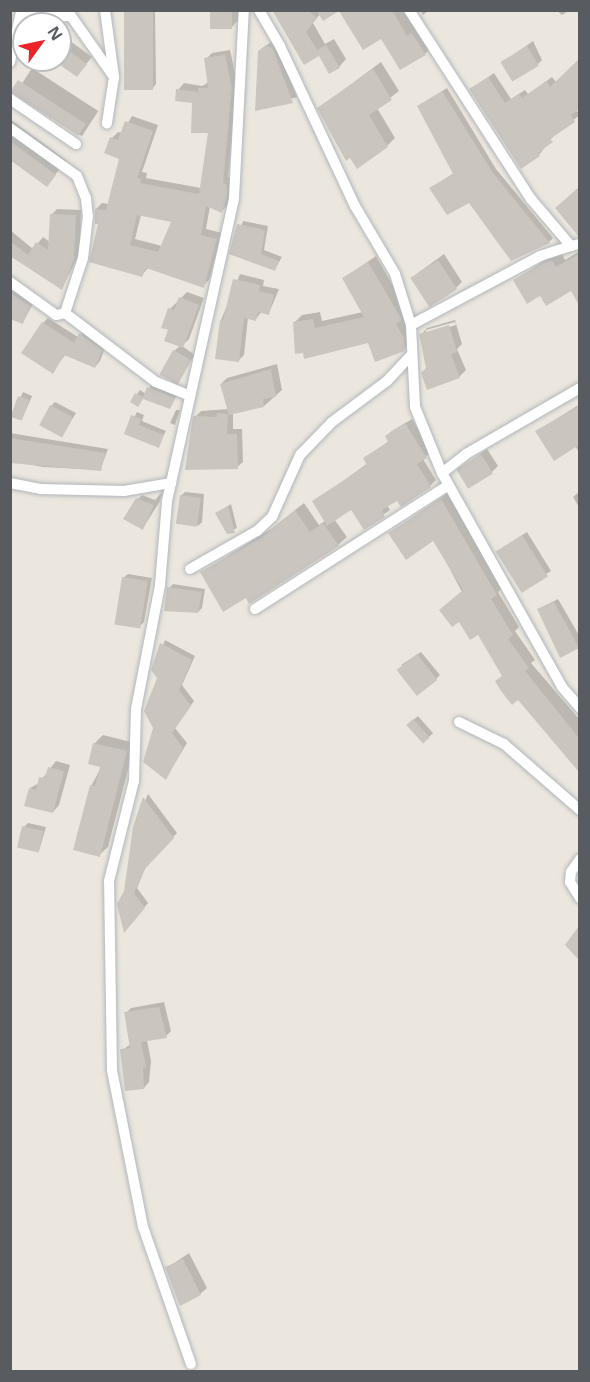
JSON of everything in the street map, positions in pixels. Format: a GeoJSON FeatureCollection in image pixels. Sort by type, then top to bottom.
{"type":"FeatureCollection","features":[{"type":"Feature","properties":{"kind":"street"},"geometry":{"type":"LineString","coordinates":[[105,10],[114,77],[107,123]]}},
{"type":"Feature","properties":{"kind":"street"},"geometry":{"type":"LineString","coordinates":[[191,1369],[143,1227],[112,1058],[109,880],[134,781],[136,709],[160,585],[171,483],[234,198],[244,10]]}},
{"type":"Feature","properties":{"kind":"street"},"geometry":{"type":"LineString","coordinates":[[259,10],[280,46],[355,206],[395,274],[411,325],[410,356],[415,407],[442,473],[562,687],[579,708]]}},
{"type":"Feature","properties":{"kind":"street"},"geometry":{"type":"LineString","coordinates":[[408,10],[493,146],[575,245],[540,256],[411,325]]}},
{"type":"Feature","properties":{"kind":"street"},"geometry":{"type":"LineString","coordinates":[[72,17],[114,77]]}},
{"type":"Feature","properties":{"kind":"street"},"geometry":{"type":"LineString","coordinates":[[10,99],[76,144]]}},
{"type":"Feature","properties":{"kind":"street"},"geometry":{"type":"LineString","coordinates":[[10,128],[77,176],[86,198],[83,258],[65,313]]}},
{"type":"Feature","properties":{"kind":"street"},"geometry":{"type":"LineString","coordinates":[[10,282],[56,315],[65,313],[156,382],[190,396]]}},
{"type":"Feature","properties":{"kind":"street"},"geometry":{"type":"LineString","coordinates":[[190,569],[257,531],[272,517],[300,455],[332,422],[387,381],[410,356]]}},
{"type":"Feature","properties":{"kind":"street"},"geometry":{"type":"LineString","coordinates":[[442,473],[466,454],[579,388]]}},
{"type":"Feature","properties":{"kind":"street"},"geometry":{"type":"LineString","coordinates":[[10,483],[41,489],[124,491],[171,483]]}},
{"type":"Feature","properties":{"kind":"street"},"geometry":{"type":"LineString","coordinates":[[255,609],[449,485]]}},
{"type":"Feature","properties":{"kind":"street"},"geometry":{"type":"LineString","coordinates":[[459,722],[504,744],[579,810]]}},
{"type":"Feature","properties":{"kind":"street"},"geometry":{"type":"LineString","coordinates":[[579,859],[571,872],[570,882],[579,898]]}},
{"type":"Feature","properties":{"kind":"building"},"geometry":{"type":"Polygon","coordinates":[[[124,10],[153,10],[153,90],[124,90],[124,10]]]}},
{"type":"Feature","properties":{"kind":"building"},"geometry":{"type":"Polygon","coordinates":[[[210,10],[232,10],[232,29],[210,29],[210,10]]]}},
{"type":"Feature","properties":{"kind":"building"},"geometry":{"type":"Polygon","coordinates":[[[272,10],[307,10],[317,18],[306,32],[317,50],[326,45],[340,68],[329,74],[319,56],[304,65],[272,10]]]}},
{"type":"Feature","properties":{"kind":"building"},"geometry":{"type":"Polygon","coordinates":[[[316,10],[392,10],[407,36],[412,33],[426,55],[400,70],[381,39],[363,50],[339,11],[323,21],[316,10]]]}},
{"type":"Feature","properties":{"kind":"building"},"geometry":{"type":"Polygon","coordinates":[[[266,45],[273,49],[293,103],[255,111],[258,51],[266,45]]]}},
{"type":"Feature","properties":{"kind":"building"},"geometry":{"type":"Polygon","coordinates":[[[527,46],[539,66],[512,82],[500,62],[527,46]]]}},
{"type":"Feature","properties":{"kind":"building"},"geometry":{"type":"Polygon","coordinates":[[[72,53],[87,64],[77,77],[70,72],[72,72],[72,53]]]}},
{"type":"Feature","properties":{"kind":"building"},"geometry":{"type":"Polygon","coordinates":[[[225,55],[232,88],[223,183],[227,185],[227,197],[222,213],[206,206],[201,235],[217,239],[204,288],[146,268],[142,277],[89,262],[98,224],[95,224],[95,209],[106,210],[119,159],[104,153],[110,137],[118,140],[125,121],[153,131],[137,178],[141,179],[140,183],[199,194],[208,133],[191,133],[192,103],[175,101],[176,89],[198,92],[198,88],[208,88],[204,58],[225,55]],[[137,215],[130,245],[158,252],[171,222],[137,215]]]}},
{"type":"Feature","properties":{"kind":"building"},"geometry":{"type":"Polygon","coordinates":[[[579,59],[579,109],[571,115],[575,122],[550,139],[553,142],[538,153],[540,156],[521,169],[469,89],[488,77],[505,103],[519,94],[522,98],[547,81],[550,87],[579,59]]]}},
{"type":"Feature","properties":{"kind":"building"},"geometry":{"type":"Polygon","coordinates":[[[373,69],[392,100],[369,115],[388,147],[357,169],[350,158],[346,161],[317,108],[373,69]]]}},
{"type":"Feature","properties":{"kind":"building"},"geometry":{"type":"Polygon","coordinates":[[[18,80],[86,124],[78,136],[10,92],[18,80]]]}},
{"type":"Feature","properties":{"kind":"building"},"geometry":{"type":"Polygon","coordinates":[[[442,91],[493,173],[550,243],[511,261],[469,203],[447,215],[429,188],[453,174],[417,106],[442,91]]]}},
{"type":"Feature","properties":{"kind":"building"},"geometry":{"type":"Polygon","coordinates":[[[10,141],[56,175],[47,187],[10,160],[10,141]]]}},
{"type":"Feature","properties":{"kind":"building"},"geometry":{"type":"Polygon","coordinates":[[[579,187],[579,237],[555,208],[579,187]]]}},
{"type":"Feature","properties":{"kind":"building"},"geometry":{"type":"Polygon","coordinates":[[[50,214],[76,215],[74,260],[62,290],[10,256],[10,241],[28,255],[36,242],[48,250],[50,214]]]}},
{"type":"Feature","properties":{"kind":"building"},"geometry":{"type":"Polygon","coordinates":[[[237,224],[265,230],[261,254],[279,261],[275,271],[229,254],[237,224]]]}},
{"type":"Feature","properties":{"kind":"building"},"geometry":{"type":"Polygon","coordinates":[[[579,254],[579,305],[571,291],[546,306],[540,296],[527,304],[513,280],[543,263],[552,260],[556,267],[579,254]]]}},
{"type":"Feature","properties":{"kind":"building"},"geometry":{"type":"Polygon","coordinates":[[[438,260],[457,289],[429,307],[410,278],[438,260]]]}},
{"type":"Feature","properties":{"kind":"building"},"geometry":{"type":"Polygon","coordinates":[[[368,262],[402,320],[396,324],[404,338],[405,351],[375,362],[368,343],[304,359],[303,353],[295,354],[293,322],[313,319],[315,328],[364,317],[342,278],[368,262]]]}},
{"type":"Feature","properties":{"kind":"building"},"geometry":{"type":"Polygon","coordinates":[[[233,279],[260,285],[259,291],[274,295],[269,315],[258,312],[256,321],[244,318],[239,362],[215,359],[220,320],[223,320],[233,279]]]}},
{"type":"Feature","properties":{"kind":"building"},"geometry":{"type":"Polygon","coordinates":[[[10,293],[30,306],[23,324],[10,319],[10,293]]]}},
{"type":"Feature","properties":{"kind":"building"},"geometry":{"type":"Polygon","coordinates":[[[179,297],[199,305],[183,348],[164,341],[168,330],[161,328],[168,308],[174,310],[179,297]]]}},
{"type":"Feature","properties":{"kind":"building"},"geometry":{"type":"Polygon","coordinates":[[[42,322],[74,343],[79,333],[102,350],[95,368],[64,355],[53,374],[21,353],[42,322]]]}},
{"type":"Feature","properties":{"kind":"building"},"geometry":{"type":"Polygon","coordinates":[[[449,325],[457,352],[451,354],[460,378],[427,390],[421,373],[426,368],[419,334],[449,325]]]}},
{"type":"Feature","properties":{"kind":"building"},"geometry":{"type":"Polygon","coordinates":[[[173,350],[191,360],[178,385],[159,374],[173,350]]]}},
{"type":"Feature","properties":{"kind":"building"},"geometry":{"type":"Polygon","coordinates":[[[271,369],[276,397],[263,399],[264,407],[229,415],[220,384],[271,369]]]}},
{"type":"Feature","properties":{"kind":"building"},"geometry":{"type":"Polygon","coordinates":[[[147,387],[175,398],[170,409],[143,399],[138,407],[130,402],[135,393],[143,397],[147,387]]]}},
{"type":"Feature","properties":{"kind":"building"},"geometry":{"type":"Polygon","coordinates":[[[18,396],[29,400],[22,421],[10,417],[18,396]]]}},
{"type":"Feature","properties":{"kind":"building"},"geometry":{"type":"Polygon","coordinates":[[[50,405],[73,417],[62,438],[39,425],[50,405]]]}},
{"type":"Feature","properties":{"kind":"building"},"geometry":{"type":"Polygon","coordinates":[[[579,406],[579,445],[554,461],[535,431],[579,406]]]}},
{"type":"Feature","properties":{"kind":"building"},"geometry":{"type":"Polygon","coordinates":[[[217,413],[228,414],[227,434],[237,434],[238,469],[185,470],[193,416],[217,417],[217,413]]]}},
{"type":"Feature","properties":{"kind":"building"},"geometry":{"type":"Polygon","coordinates":[[[131,415],[141,419],[139,425],[164,435],[159,448],[124,434],[131,415]]]}},
{"type":"Feature","properties":{"kind":"building"},"geometry":{"type":"Polygon","coordinates":[[[405,423],[427,458],[417,464],[431,487],[401,507],[397,501],[382,510],[385,517],[364,530],[351,510],[327,526],[312,501],[367,465],[363,458],[388,442],[385,436],[405,423]]]}},
{"type":"Feature","properties":{"kind":"building"},"geometry":{"type":"Polygon","coordinates":[[[10,438],[105,453],[101,471],[10,463],[10,438]]]}},
{"type":"Feature","properties":{"kind":"building"},"geometry":{"type":"Polygon","coordinates":[[[481,454],[493,474],[468,489],[456,469],[481,454]]]}},
{"type":"Feature","properties":{"kind":"building"},"geometry":{"type":"Polygon","coordinates":[[[180,495],[201,498],[197,527],[176,524],[180,495]]]}},
{"type":"Feature","properties":{"kind":"building"},"geometry":{"type":"Polygon","coordinates":[[[136,498],[154,505],[143,530],[123,519],[136,498]]]}},
{"type":"Feature","properties":{"kind":"building"},"geometry":{"type":"Polygon","coordinates":[[[441,499],[497,595],[491,599],[513,635],[508,639],[529,668],[525,671],[579,738],[579,772],[518,700],[512,705],[501,691],[495,681],[502,676],[478,635],[470,640],[459,622],[452,627],[439,610],[463,590],[433,541],[406,560],[388,533],[441,499]]]}},
{"type":"Feature","properties":{"kind":"building"},"geometry":{"type":"Polygon","coordinates":[[[228,506],[235,533],[227,534],[215,513],[228,506]]]}},
{"type":"Feature","properties":{"kind":"building"},"geometry":{"type":"Polygon","coordinates":[[[295,510],[310,532],[323,523],[339,546],[249,604],[246,598],[223,612],[200,572],[261,538],[295,510]]]}},
{"type":"Feature","properties":{"kind":"building"},"geometry":{"type":"Polygon","coordinates":[[[522,535],[548,577],[522,593],[496,551],[522,535]]]}},
{"type":"Feature","properties":{"kind":"building"},"geometry":{"type":"Polygon","coordinates":[[[122,577],[148,581],[140,628],[114,624],[122,577]]]}},
{"type":"Feature","properties":{"kind":"building"},"geometry":{"type":"Polygon","coordinates":[[[167,587],[202,592],[198,613],[164,611],[167,587]]]}},
{"type":"Feature","properties":{"kind":"building"},"geometry":{"type":"Polygon","coordinates":[[[554,602],[579,648],[560,658],[537,609],[554,602]]]}},
{"type":"Feature","properties":{"kind":"building"},"geometry":{"type":"Polygon","coordinates":[[[160,643],[192,660],[179,690],[191,706],[172,733],[183,748],[166,780],[143,762],[153,728],[144,711],[157,678],[151,670],[160,643]]]}},
{"type":"Feature","properties":{"kind":"building"},"geometry":{"type":"Polygon","coordinates":[[[417,654],[437,680],[417,696],[397,670],[417,654]]]}},
{"type":"Feature","properties":{"kind":"building"},"geometry":{"type":"Polygon","coordinates":[[[413,719],[430,738],[423,744],[406,725],[413,719]]]}},
{"type":"Feature","properties":{"kind":"building"},"geometry":{"type":"Polygon","coordinates":[[[93,743],[127,751],[100,857],[73,850],[90,785],[95,786],[100,767],[88,764],[93,743]]]}},
{"type":"Feature","properties":{"kind":"building"},"geometry":{"type":"Polygon","coordinates":[[[48,767],[64,771],[53,813],[24,806],[29,788],[36,790],[39,777],[45,778],[48,767]]]}},
{"type":"Feature","properties":{"kind":"building"},"geometry":{"type":"Polygon","coordinates":[[[143,797],[174,838],[144,870],[134,893],[145,908],[124,933],[117,904],[124,891],[133,827],[143,797]]]}},
{"type":"Feature","properties":{"kind":"building"},"geometry":{"type":"Polygon","coordinates":[[[22,826],[43,831],[38,852],[17,847],[22,826]]]}},
{"type":"Feature","properties":{"kind":"building"},"geometry":{"type":"Polygon","coordinates":[[[579,926],[579,960],[565,945],[579,926]]]}},
{"type":"Feature","properties":{"kind":"building"},"geometry":{"type":"Polygon","coordinates":[[[159,1007],[167,1038],[141,1042],[146,1067],[143,1068],[144,1089],[125,1091],[120,1049],[130,1048],[124,1012],[159,1007]]]}},
{"type":"Feature","properties":{"kind":"building"},"geometry":{"type":"Polygon","coordinates":[[[183,1259],[201,1295],[180,1306],[165,1267],[183,1259]]]}}]}
